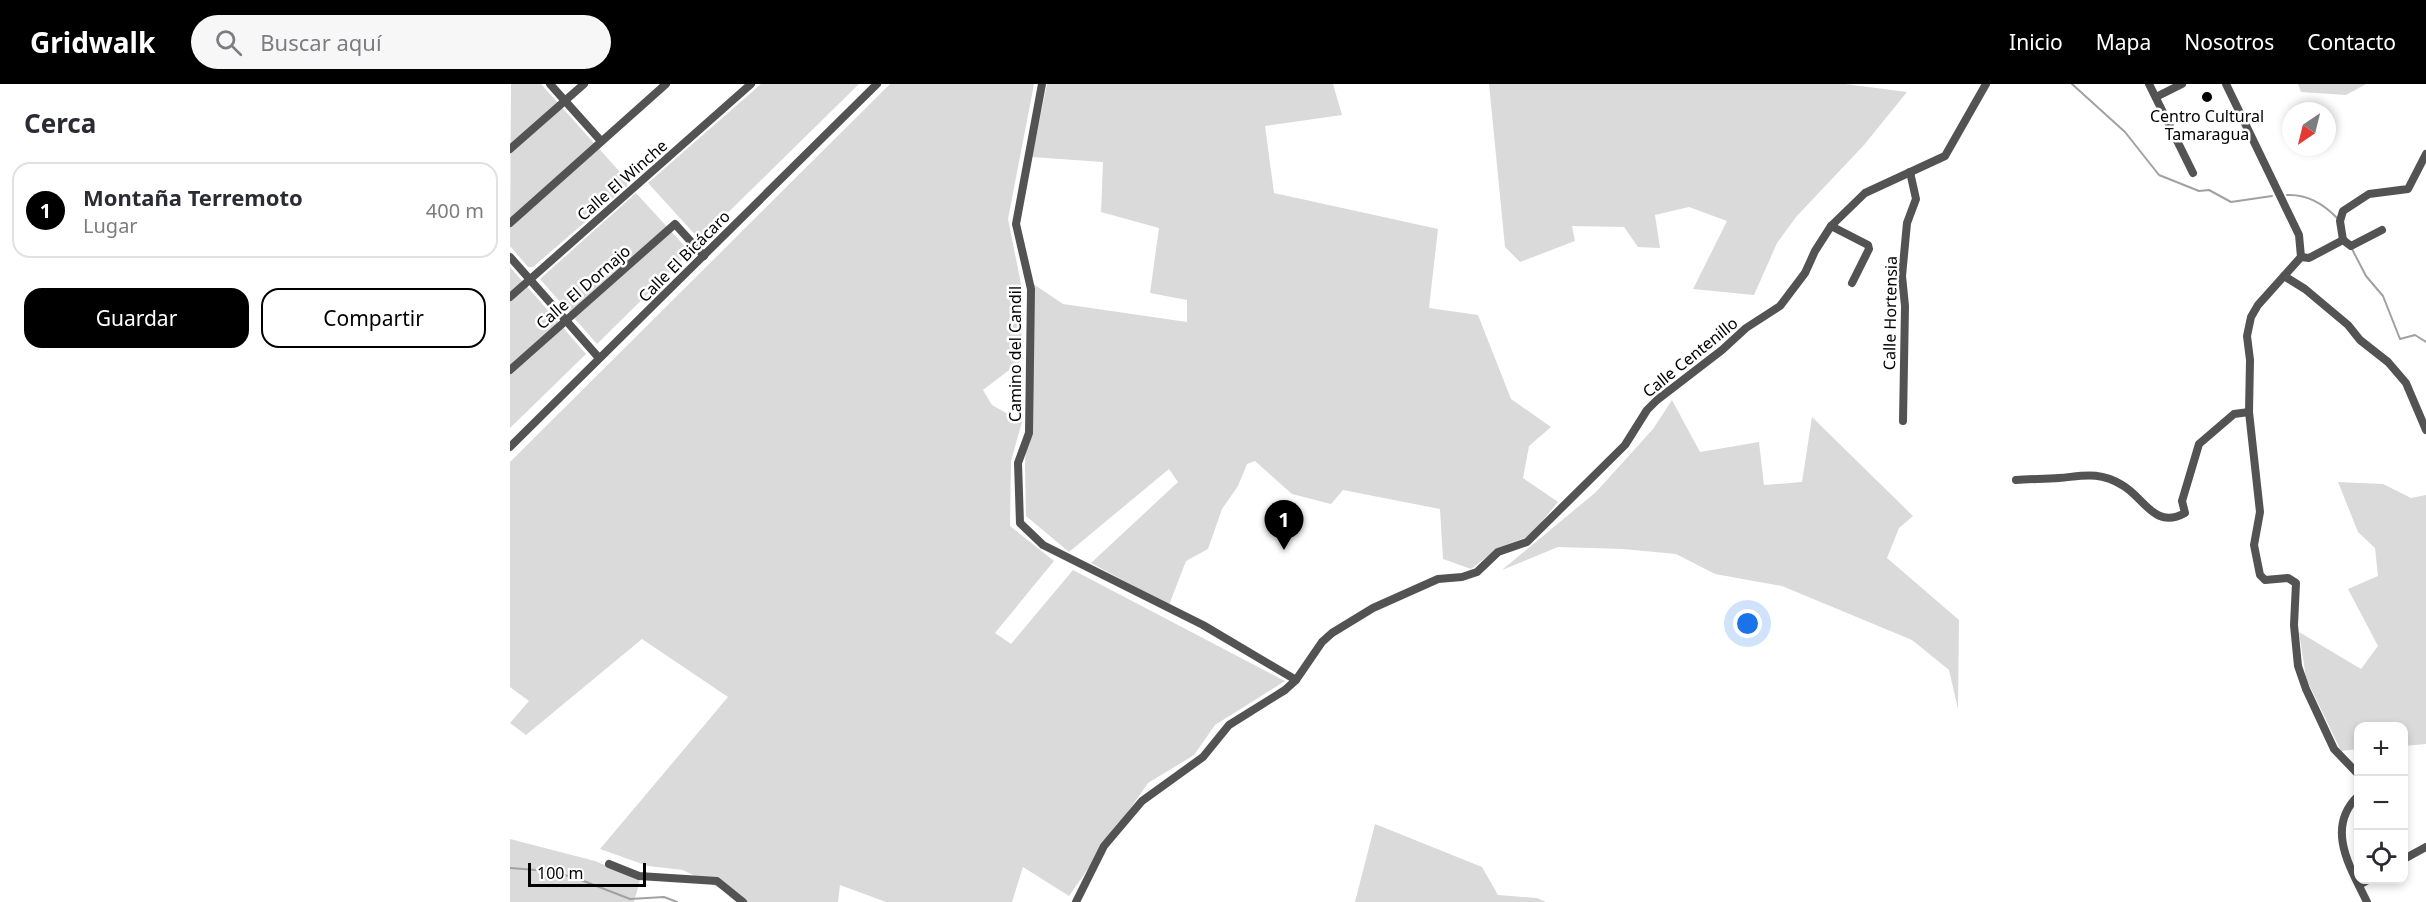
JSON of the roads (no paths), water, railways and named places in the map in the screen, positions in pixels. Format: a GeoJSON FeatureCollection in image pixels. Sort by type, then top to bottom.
{"type":"FeatureCollection","features":[{"type":"Feature","properties":{"kind":"street"},"geometry":{"type":"LineString","coordinates":[[550,84],[602,141]]}},
{"type":"Feature","properties":{"kind":"street"},"geometry":{"type":"LineString","coordinates":[[510,149],[584,84]]}},
{"type":"Feature","properties":{"kind":"street"},"geometry":{"type":"LineString","coordinates":[[510,223],[666,84]]}},
{"type":"Feature","properties":{"kind":"street","name":"Calle El Winche"},"geometry":{"type":"LineString","coordinates":[[510,297],[751,84]]}},
{"type":"Feature","properties":{"kind":"street","name":"Calle El Bicácaro"},"geometry":{"type":"LineString","coordinates":[[510,447],[877,84]]}},
{"type":"Feature","properties":{"kind":"street","name":"Camino del Candil"},"geometry":{"type":"LineString","coordinates":[[1042,84],[1016,224],[1031,289],[1029,433],[1018,463],[1020,523],[1043,545],[1203,625],[1296,680]]}},
{"type":"Feature","properties":{"kind":"street","name":"Calle Centenillo"},"geometry":{"type":"LineString","coordinates":[[1076,902],[1104,846],[1142,801],[1203,757],[1229,725],[1296,680],[1322,642],[1332,633],[1373,608],[1438,579],[1462,577],[1477,572],[1498,552],[1527,542],[1625,445],[1647,410],[1657,400],[1722,350],[1746,328],[1780,306],[1805,273],[1815,251],[1831,226],[1865,193],[1945,156],[1986,84]]}},
{"type":"Feature","properties":{"kind":"street"},"geometry":{"type":"LineString","coordinates":[[2150,84],[2193,172]]}},
{"type":"Feature","properties":{"kind":"street"},"geometry":{"type":"LineString","coordinates":[[2156,97],[2182,84]]}},
{"type":"Feature","properties":{"kind":"street"},"geometry":{"type":"LineString","coordinates":[[2226,84],[2300,235],[2301,257],[2258,305],[2248,326],[2249,412],[2260,512],[2254,545],[2260,575],[2265,580],[2288,578],[2296,583],[2294,625],[2298,666],[2334,749],[2354,770]]}},
{"type":"Feature","properties":{"kind":"street"},"geometry":{"type":"LineString","coordinates":[[2382,230],[2351,246],[2343,240],[2340,221],[2343,211],[2369,194],[2408,189],[2426,154]]}},
{"type":"Feature","properties":{"kind":"street","name":"Calle Hortensia"},"geometry":{"type":"LineString","coordinates":[[1903,421],[1905,306],[1902,276],[1907,224],[1916,199],[1910,172]]}},
{"type":"Feature","properties":{"kind":"street","name":"Calle El Dornajo"},"geometry":{"type":"LineString","coordinates":[[510,370],[675,224],[704,256]]}},
{"type":"Feature","properties":{"kind":"street"},"geometry":{"type":"LineString","coordinates":[[1831,226],[1868,245],[1869,249],[1852,283]]}},
{"type":"Feature","properties":{"kind":"street"},"geometry":{"type":"LineString","coordinates":[[2301,257],[2309,258],[2343,240]]}},
{"type":"Feature","properties":{"kind":"street"},"geometry":{"type":"LineString","coordinates":[[510,257],[599,358]]}},
{"type":"Feature","properties":{"kind":"street"},"geometry":{"type":"LineString","coordinates":[[2284,276],[2305,289],[2348,325],[2360,340],[2388,362],[2406,383],[2426,429]]}},
{"type":"Feature","properties":{"kind":"street"},"geometry":{"type":"LineString","coordinates":[[2016,480],[2067,477],[2076,474],[2100,476],[2127,487],[2153,512],[2176,517],[2185,513],[2182,501],[2199,444],[2234,414],[2249,412]]}},
{"type":"Feature","properties":{"kind":"street"},"geometry":{"type":"LineString","coordinates":[[2354,800],[2345,810],[2342,820],[2342,843],[2367,902]]}},
{"type":"Feature","properties":{"kind":"street"},"geometry":{"type":"LineString","coordinates":[[2408,857],[2426,848]]}},
{"type":"Feature","properties":{"kind":"street"},"geometry":{"type":"LineString","coordinates":[[609,864],[639,876],[717,881],[742,902]]}},
{"type":"Feature","properties":{"kind":"waterway"},"geometry":{"type":"LineString","coordinates":[[2072,84],[2125,132],[2159,175],[2199,191],[2209,190],[2231,202],[2272,196]]}},
{"type":"Feature","properties":{"kind":"waterway"},"geometry":{"type":"LineString","coordinates":[[2287,195],[2302,196],[2315,201],[2338,219]]}},
{"type":"Feature","properties":{"kind":"waterway"},"geometry":{"type":"LineString","coordinates":[[2352,249],[2366,276],[2383,296],[2400,339],[2415,335],[2426,342]]}},
{"type":"Feature","properties":{"kind":"waterway"},"geometry":{"type":"LineString","coordinates":[[510,868],[549,871],[576,878],[630,899],[664,897],[677,902]]}},
{"type":"Feature","properties":{"kind":"place","name":"Centro Cultural Tamaragua"},"geometry":{"type":"Point","coordinates":[2207,97]}},
{"type":"Feature","properties":{"kind":"place","name":"Montaña Terremoto"},"geometry":{"type":"Point","coordinates":[1284,550]}}]}
